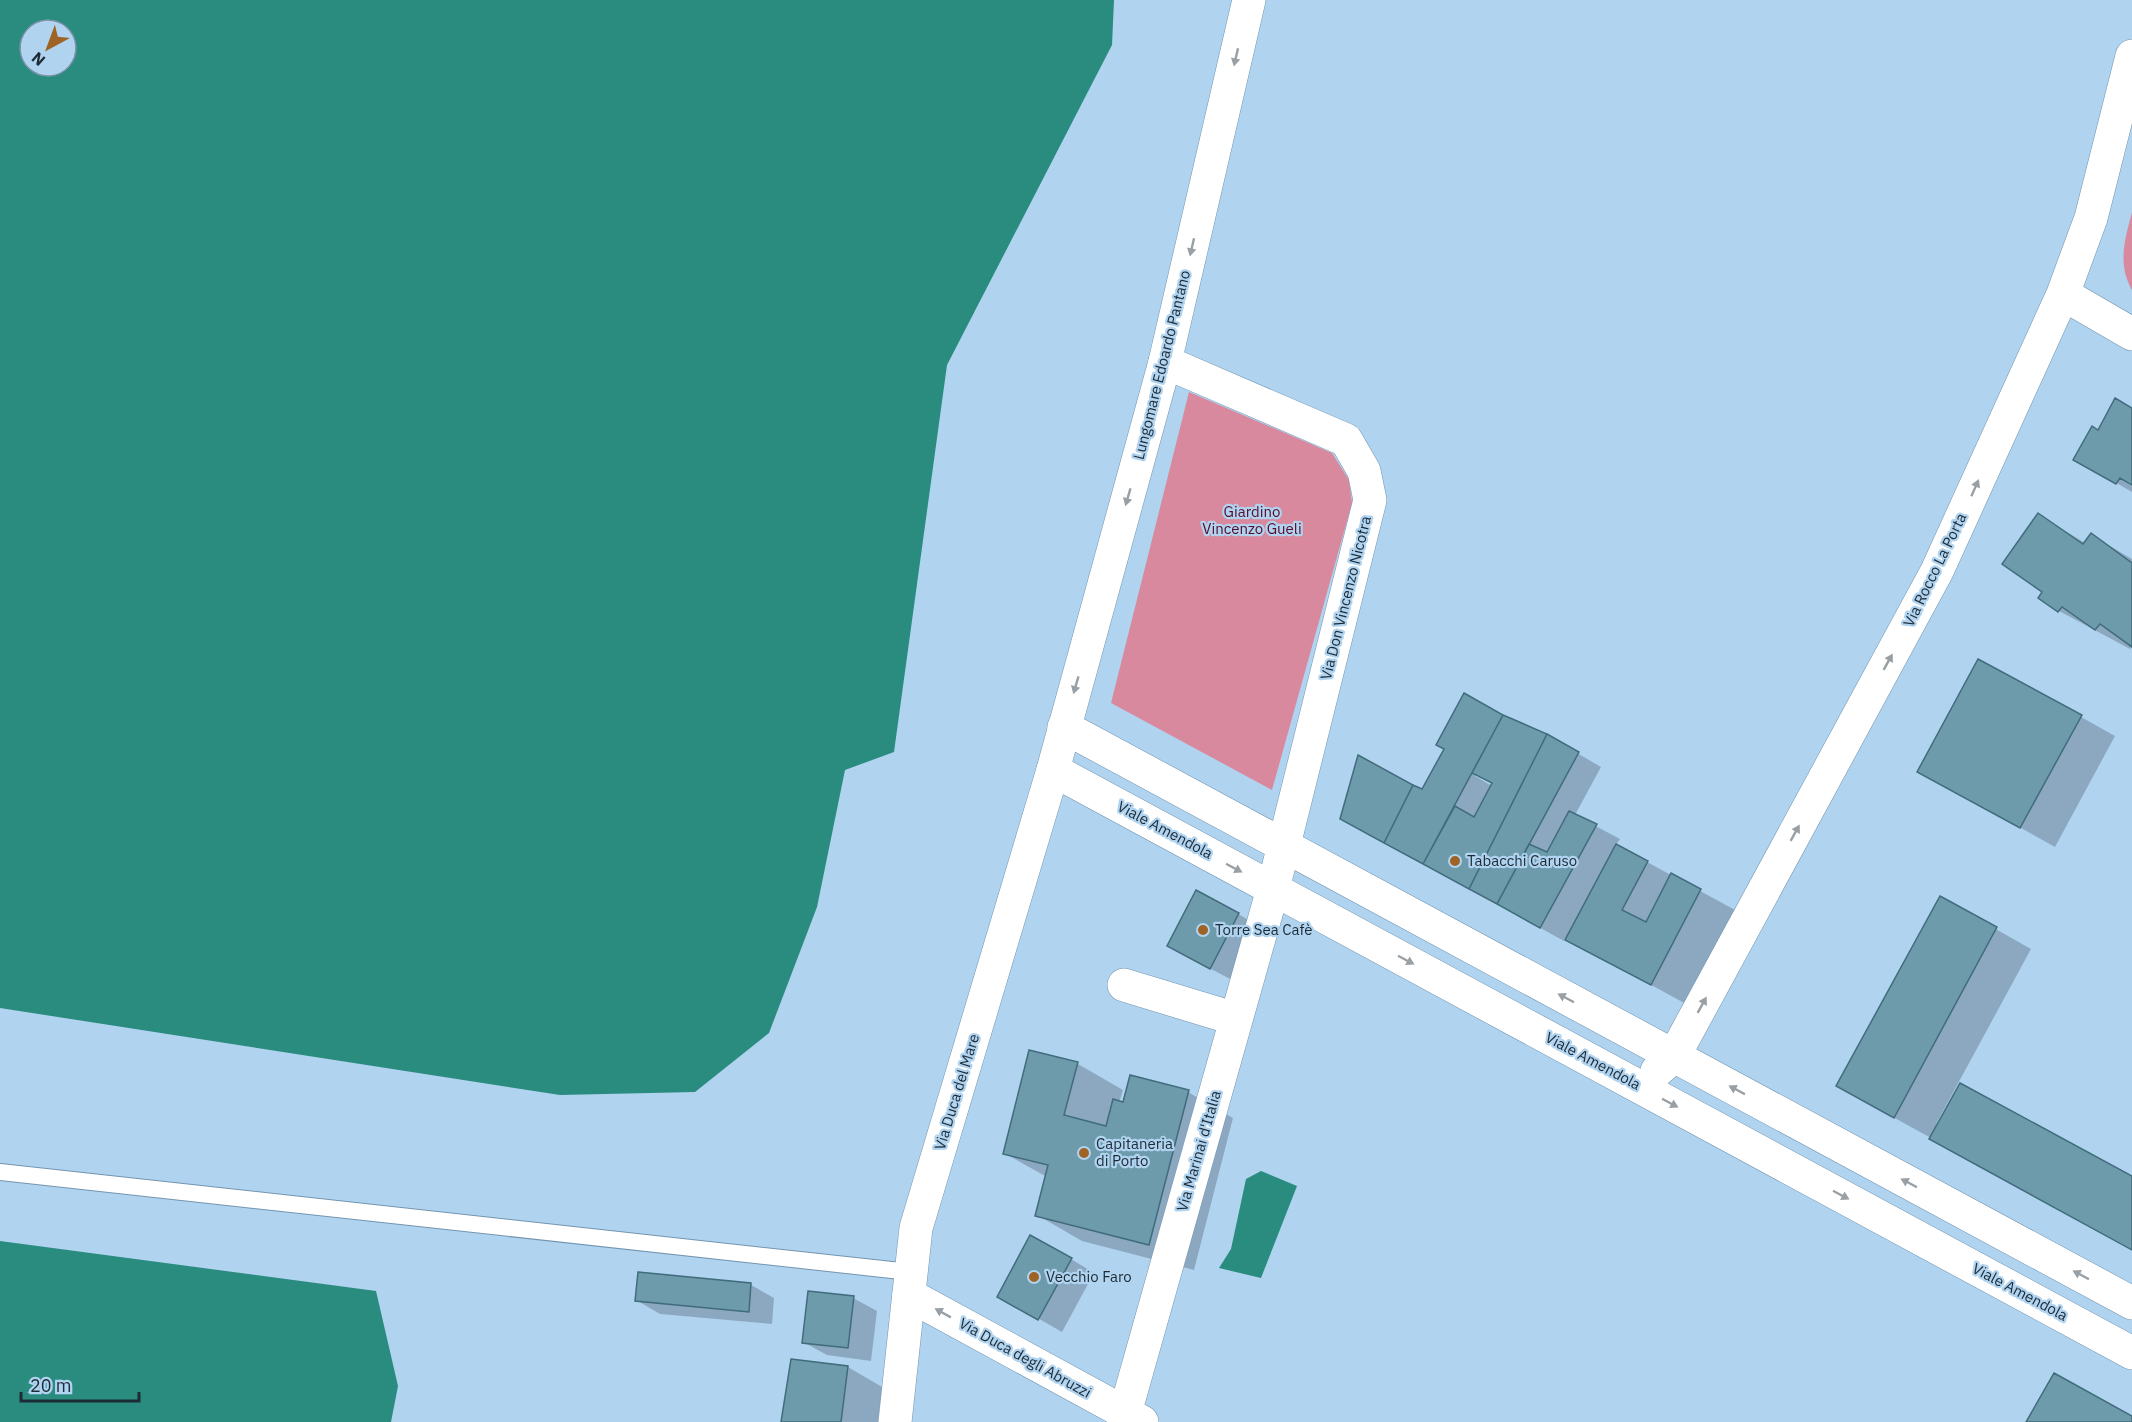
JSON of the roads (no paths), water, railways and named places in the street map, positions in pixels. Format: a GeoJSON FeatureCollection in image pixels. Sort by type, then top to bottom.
{"type":"FeatureCollection","features":[{"type":"Feature","properties":{"kind":"street","name":"Lungomare Edoardo Pantano"},"geometry":{"type":"LineString","coordinates":[[1053,770],[1165,363],[1249,0]]}},
{"type":"Feature","properties":{"kind":"street","name":"Via Rocco La Porta"},"geometry":{"type":"LineString","coordinates":[[1634,1083],[1652,1076],[1674,1056],[1937,571],[2063,294],[2091,218],[2132,56]]}},
{"type":"Feature","properties":{"kind":"street"},"geometry":{"type":"LineString","coordinates":[[2063,294],[2132,334]]}},
{"type":"Feature","properties":{"kind":"street","name":"Via Don Vincenzo Nicotra"},"geometry":{"type":"LineString","coordinates":[[1165,363],[1346,440],[1364,471],[1370,500],[1273,889]]}},
{"type":"Feature","properties":{"kind":"street"},"geometry":{"type":"LineString","coordinates":[[1064,727],[2132,1303]]}},
{"type":"Feature","properties":{"kind":"street","name":"Viale Amendola"},"geometry":{"type":"LineString","coordinates":[[1053,770],[2132,1353]]}},
{"type":"Feature","properties":{"kind":"street","name":"Via Duca del Mare"},"geometry":{"type":"LineString","coordinates":[[895,1422],[916,1228],[1053,770]]}},
{"type":"Feature","properties":{"kind":"street","name":"Via Marinai d'Italia"},"geometry":{"type":"LineString","coordinates":[[1133,1417],[1236,1019],[1273,889]]}},
{"type":"Feature","properties":{"kind":"street"},"geometry":{"type":"LineString","coordinates":[[1124,986],[1236,1019]]}},
{"type":"Feature","properties":{"kind":"street","name":"Via Duca degli Abruzzi"},"geometry":{"type":"LineString","coordinates":[[910,1283],[1133,1417]]}},
{"type":"Feature","properties":{"kind":"lane"},"geometry":{"type":"LineString","coordinates":[[0,1172],[910,1283]]}},
{"type":"Feature","properties":{"kind":"place","name":"Tabacchi Caruso"},"geometry":{"type":"Point","coordinates":[1455,861]}},
{"type":"Feature","properties":{"kind":"place","name":"Torre Sea Cafè"},"geometry":{"type":"Point","coordinates":[1203,930]}},
{"type":"Feature","properties":{"kind":"place","name":"Capitaneria di Porto"},"geometry":{"type":"Point","coordinates":[1084,1153]}},
{"type":"Feature","properties":{"kind":"place","name":"Vecchio Faro"},"geometry":{"type":"Point","coordinates":[1034,1277]}},
{"type":"Feature","properties":{"kind":"park label","name":"Giardino Vincenzo Gueli"},"geometry":{"type":"Point","coordinates":[1252,520]}}]}
